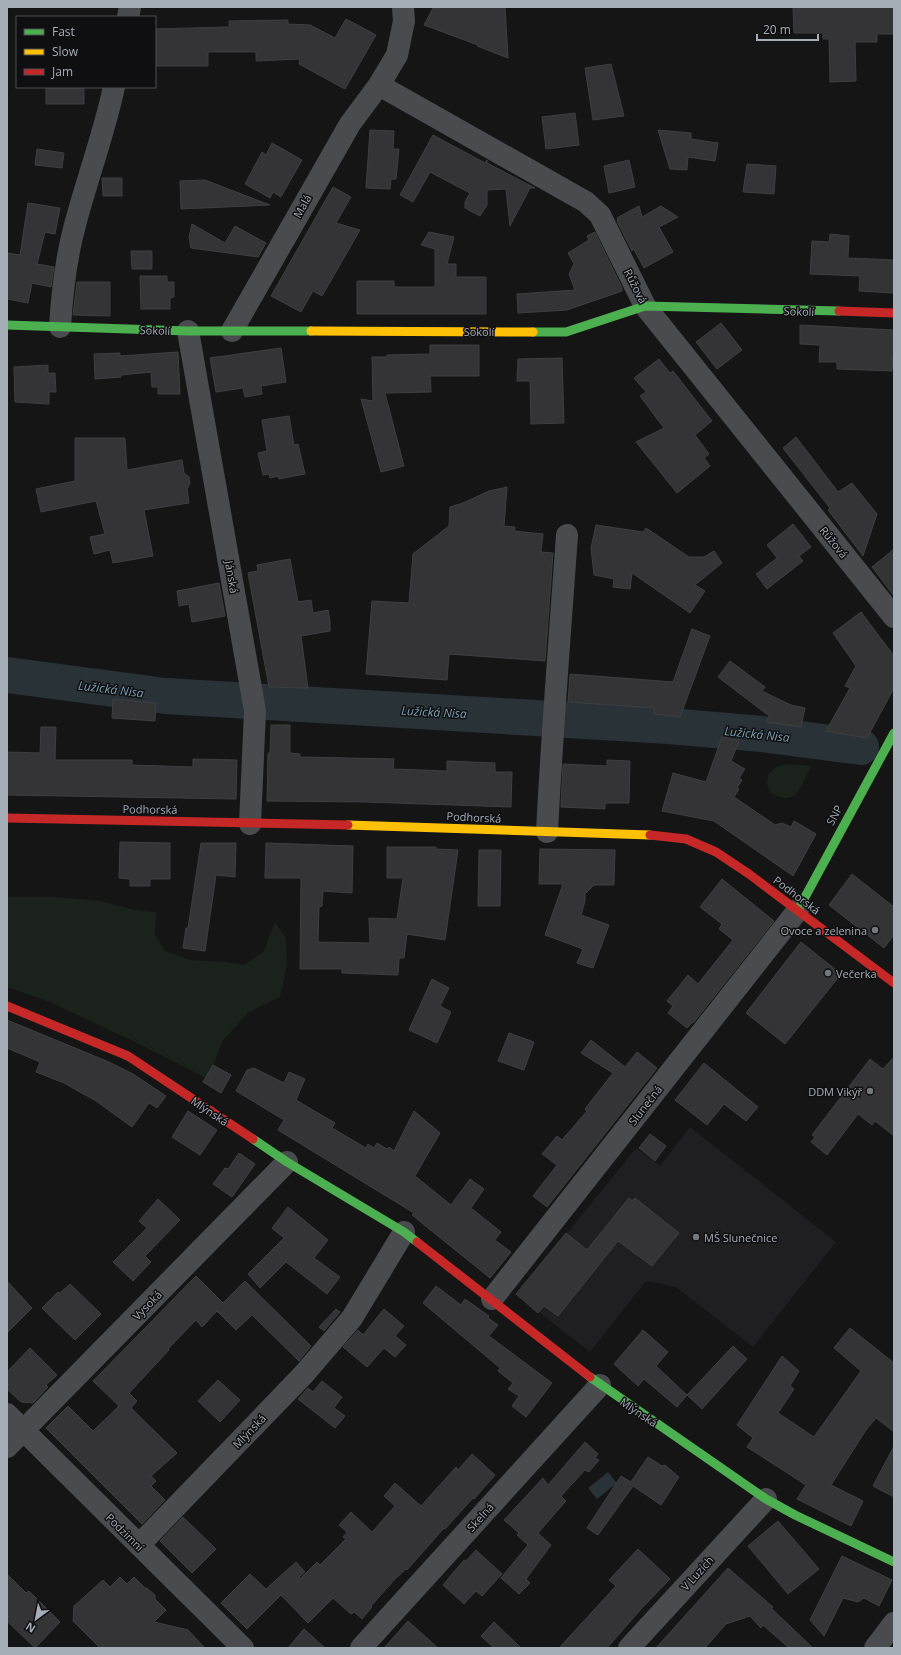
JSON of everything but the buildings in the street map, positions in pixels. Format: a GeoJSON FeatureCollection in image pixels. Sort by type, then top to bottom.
{"type":"FeatureCollection","features":[{"type":"Feature","properties":{"kind":"street"},"geometry":{"type":"LineString","coordinates":[[379,85],[397,55],[404,21],[403,7]]}},
{"type":"Feature","properties":{"kind":"street","name":"Růžová"},"geometry":{"type":"LineString","coordinates":[[379,85],[586,202],[600,215],[645,306],[894,617]]}},
{"type":"Feature","properties":{"kind":"street","name":"Malá"},"geometry":{"type":"LineString","coordinates":[[232,332],[350,124],[379,85]]}},
{"type":"Feature","properties":{"kind":"street"},"geometry":{"type":"LineString","coordinates":[[60,327],[62,294],[74,226],[108,114],[114,88]]}},
{"type":"Feature","properties":{"kind":"street","name":"Sokolí"},"geometry":{"type":"LineString","coordinates":[[7,326],[232,332],[566,332],[645,306],[894,314]]}},
{"type":"Feature","properties":{"kind":"street","name":"Jánská"},"geometry":{"type":"LineString","coordinates":[[188,331],[255,711],[250,824]]}},
{"type":"Feature","properties":{"kind":"street"},"geometry":{"type":"LineString","coordinates":[[548,832],[552,730],[556,702],[567,535]]}},
{"type":"Feature","properties":{"kind":"street","name":"SNP"},"geometry":{"type":"LineString","coordinates":[[798,910],[894,733]]}},
{"type":"Feature","properties":{"kind":"street","name":"Podhorská"},"geometry":{"type":"LineString","coordinates":[[7,818],[250,824],[418,826],[548,832],[616,833],[686,839],[721,856],[749,874],[894,984]]}},
{"type":"Feature","properties":{"kind":"street","name":"Slunečná"},"geometry":{"type":"LineString","coordinates":[[492,1300],[798,910]]}},
{"type":"Feature","properties":{"kind":"street","name":"Mlýnská"},"geometry":{"type":"LineString","coordinates":[[7,1006],[128,1056],[287,1162],[404,1232],[600,1386],[766,1499],[795,1515],[894,1562]]}},
{"type":"Feature","properties":{"kind":"street","name":"Vysoká"},"geometry":{"type":"LineString","coordinates":[[7,1447],[287,1162]]}},
{"type":"Feature","properties":{"kind":"street","name":"Mlýnská"},"geometry":{"type":"LineString","coordinates":[[139,1546],[304,1374],[347,1323],[404,1232]]}},
{"type":"Feature","properties":{"kind":"street","name":"Skelná"},"geometry":{"type":"LineString","coordinates":[[361,1648],[600,1386]]}},
{"type":"Feature","properties":{"kind":"street","name":"Podzimní"},"geometry":{"type":"LineString","coordinates":[[7,1414],[243,1648]]}},
{"type":"Feature","properties":{"kind":"street","name":"V Luzích"},"geometry":{"type":"LineString","coordinates":[[629,1648],[766,1499]]}},
{"type":"Feature","properties":{"kind":"street"},"geometry":{"type":"LineString","coordinates":[[875,1648],[894,1623]]}},
{"type":"Feature","properties":{"kind":"shaded area"},"geometry":{"type":"Polygon","coordinates":[[[786,764],[811,766],[797,793],[787,798],[771,793],[767,784],[768,775],[776,767],[786,764]]]}},
{"type":"Feature","properties":{"kind":"shaded area"},"geometry":{"type":"Polygon","coordinates":[[[7,897],[56,897],[101,901],[134,910],[156,912],[155,935],[165,951],[191,960],[227,962],[244,965],[264,951],[275,922],[286,938],[287,965],[280,997],[249,1012],[223,1040],[208,1079],[133,1041],[50,1002],[7,987],[7,897]]]}},
{"type":"Feature","properties":{"kind":"shaded area","name":"MŠ Slunečnice"},"geometry":{"type":"Polygon","coordinates":[[[690,1127],[836,1242],[753,1347],[676,1287],[646,1281],[590,1352],[517,1295],[636,1148],[660,1166],[690,1127]]]}},
{"type":"Feature","properties":{"kind":"shaded area"},"geometry":{"type":"Polygon","coordinates":[[[608,1472],[617,1483],[597,1499],[588,1488],[608,1472]]]}},
{"type":"Feature","properties":{"kind":"waterway","name":"Lužická Nisa"},"geometry":{"type":"LineString","coordinates":[[7,675],[166,696],[669,726],[762,734],[861,747]]}},
{"type":"Feature","properties":{"kind":"traffic: fast"},"geometry":{"type":"LineString","coordinates":[[533,332],[566,332],[645,306],[839,311]]}},
{"type":"Feature","properties":{"kind":"traffic: fast"},"geometry":{"type":"LineString","coordinates":[[7,325],[188,331],[311,331]]}},
{"type":"Feature","properties":{"kind":"traffic: fast"},"geometry":{"type":"LineString","coordinates":[[798,910],[894,733]]}},
{"type":"Feature","properties":{"kind":"traffic: fast"},"geometry":{"type":"LineString","coordinates":[[253,1139],[287,1162],[404,1232],[417,1242]]}},
{"type":"Feature","properties":{"kind":"traffic: fast"},"geometry":{"type":"LineString","coordinates":[[590,1377],[766,1499],[795,1515],[894,1562]]}},
{"type":"Feature","properties":{"kind":"traffic: slow"},"geometry":{"type":"LineString","coordinates":[[311,331],[533,332]]}},
{"type":"Feature","properties":{"kind":"traffic: slow"},"geometry":{"type":"LineString","coordinates":[[348,825],[650,835]]}},
{"type":"Feature","properties":{"kind":"traffic: jam"},"geometry":{"type":"LineString","coordinates":[[839,311],[894,313]]}},
{"type":"Feature","properties":{"kind":"traffic: jam"},"geometry":{"type":"LineString","coordinates":[[7,818],[348,825]]}},
{"type":"Feature","properties":{"kind":"traffic: jam"},"geometry":{"type":"LineString","coordinates":[[650,835],[686,839],[716,852],[749,874],[894,983]]}},
{"type":"Feature","properties":{"kind":"traffic: jam"},"geometry":{"type":"LineString","coordinates":[[7,1006],[128,1056],[253,1139]]}},
{"type":"Feature","properties":{"kind":"traffic: jam"},"geometry":{"type":"LineString","coordinates":[[417,1242],[590,1377]]}},
{"type":"Feature","properties":{"kind":"place","name":"Ovoce a zelenina"},"geometry":{"type":"Point","coordinates":[875,930]}},
{"type":"Feature","properties":{"kind":"place","name":"Večerka"},"geometry":{"type":"Point","coordinates":[828,973]}},
{"type":"Feature","properties":{"kind":"place","name":"DDM Vikýř"},"geometry":{"type":"Point","coordinates":[870,1091]}},
{"type":"Feature","properties":{"kind":"place","name":"MŠ Slunečnice"},"geometry":{"type":"Point","coordinates":[696,1237]}}]}
